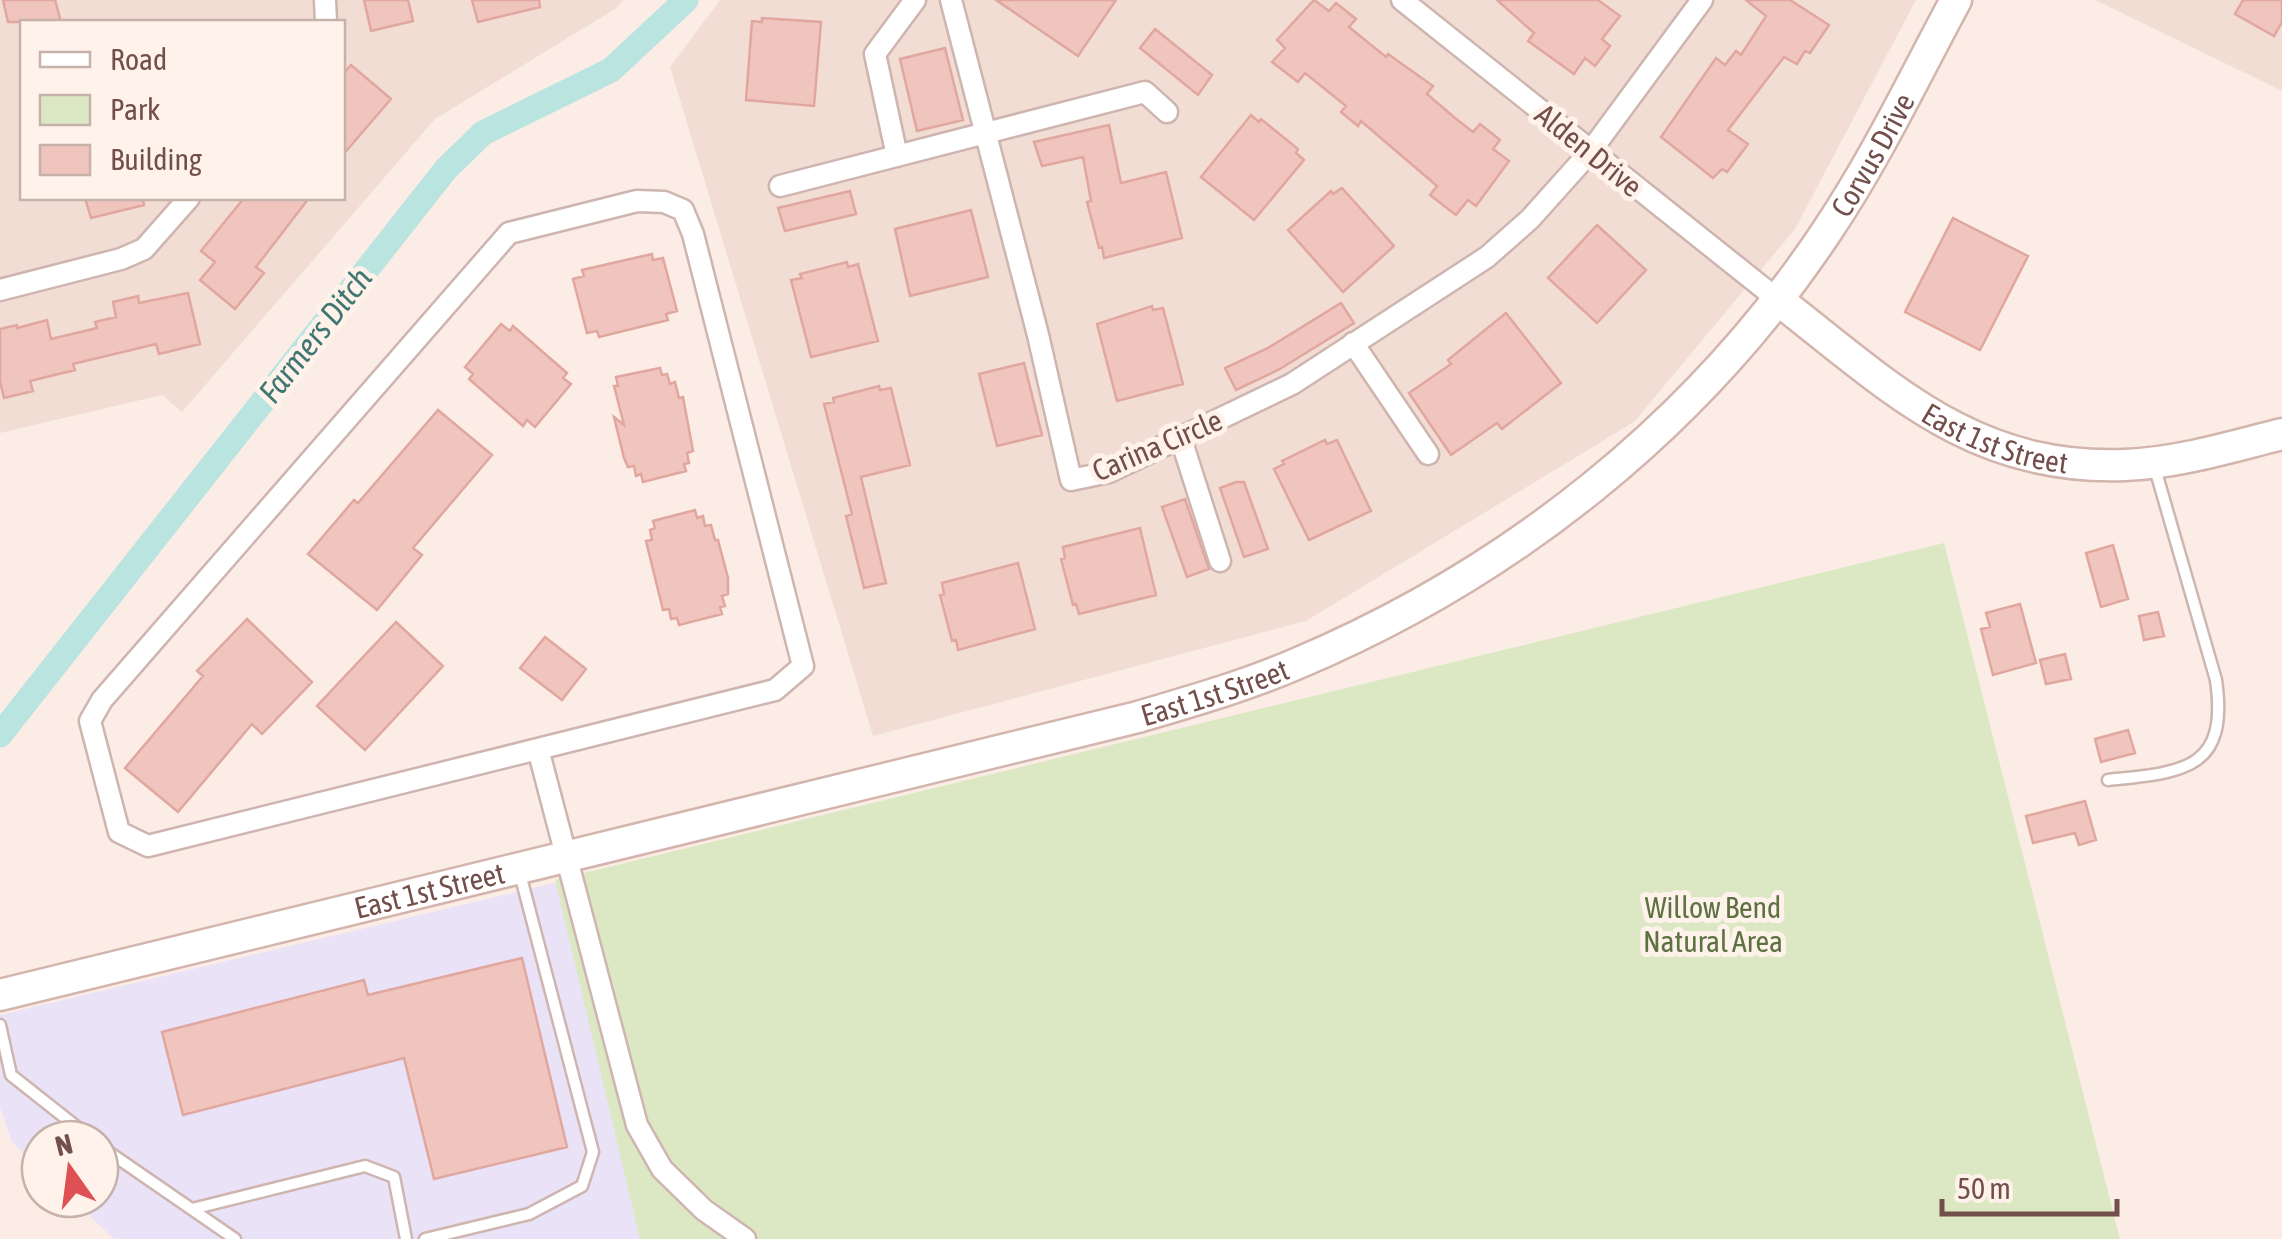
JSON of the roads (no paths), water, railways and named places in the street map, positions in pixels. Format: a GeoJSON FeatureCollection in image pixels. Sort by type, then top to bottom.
{"type":"FeatureCollection","features":[{"type":"Feature","properties":{"kind":"street"},"geometry":{"type":"LineString","coordinates":[[898,156],[876,54],[915,0]]}},
{"type":"Feature","properties":{"kind":"street","name":"Carina Circle"},"geometry":{"type":"LineString","coordinates":[[951,0],[1071,480],[1110,472],[1292,384],[1487,256],[1530,219],[1590,152],[1702,0]]}},
{"type":"Feature","properties":{"kind":"street","name":"Alden Drive"},"geometry":{"type":"LineString","coordinates":[[1402,0],[1777,299]]}},
{"type":"Feature","properties":{"kind":"street","name":"Corvus Drive"},"geometry":{"type":"LineString","coordinates":[[1777,299],[1826,232],[1870,160],[1956,0]]}},
{"type":"Feature","properties":{"kind":"street"},"geometry":{"type":"LineString","coordinates":[[780,186],[1145,92],[1167,112]]}},
{"type":"Feature","properties":{"kind":"street"},"geometry":{"type":"LineString","coordinates":[[0,290],[144,250],[187,200]]}},
{"type":"Feature","properties":{"kind":"street"},"geometry":{"type":"LineString","coordinates":[[638,202],[664,202],[683,210],[693,234],[804,666],[775,690],[538,749],[148,846],[119,832],[90,721],[102,700],[509,234],[638,202]]}},
{"type":"Feature","properties":{"kind":"street","name":"East 1st Street"},"geometry":{"type":"LineString","coordinates":[[0,995],[1138,717],[1217,694],[1294,665],[1368,632],[1482,567],[1576,502],[1697,392],[1777,299],[1900,395],[1972,438],[2014,452],[2074,464],[2153,462],[2282,434]]}},
{"type":"Feature","properties":{"kind":"street"},"geometry":{"type":"LineString","coordinates":[[1353,343],[1428,454]]}},
{"type":"Feature","properties":{"kind":"street"},"geometry":{"type":"LineString","coordinates":[[1181,439],[1220,562]]}},
{"type":"Feature","properties":{"kind":"street"},"geometry":{"type":"LineString","coordinates":[[538,749],[637,1126],[662,1169],[704,1210],[745,1239]]}},
{"type":"Feature","properties":{"kind":"lane"},"geometry":{"type":"LineString","coordinates":[[2108,780],[2158,775],[2188,766],[2209,750],[2218,733],[2216,680],[2153,462]]}},
{"type":"Feature","properties":{"kind":"lane"},"geometry":{"type":"LineString","coordinates":[[425,1239],[529,1214],[582,1186],[593,1152],[519,868]]}},
{"type":"Feature","properties":{"kind":"lane"},"geometry":{"type":"LineString","coordinates":[[0,1025],[11,1075],[67,1119]]}},
{"type":"Feature","properties":{"kind":"lane"},"geometry":{"type":"LineString","coordinates":[[120,1160],[235,1239]]}},
{"type":"Feature","properties":{"kind":"lane"},"geometry":{"type":"LineString","coordinates":[[192,1210],[365,1166],[394,1177],[406,1239]]}},
{"type":"Feature","properties":{"kind":"waterway","name":"Farmers Ditch"},"geometry":{"type":"LineString","coordinates":[[0,735],[446,169],[483,133],[611,70],[686,0]]}},
{"type":"Feature","properties":{"kind":"park label","name":"Willow Bend Natural Area"},"geometry":{"type":"Point","coordinates":[1713,924]}}]}
